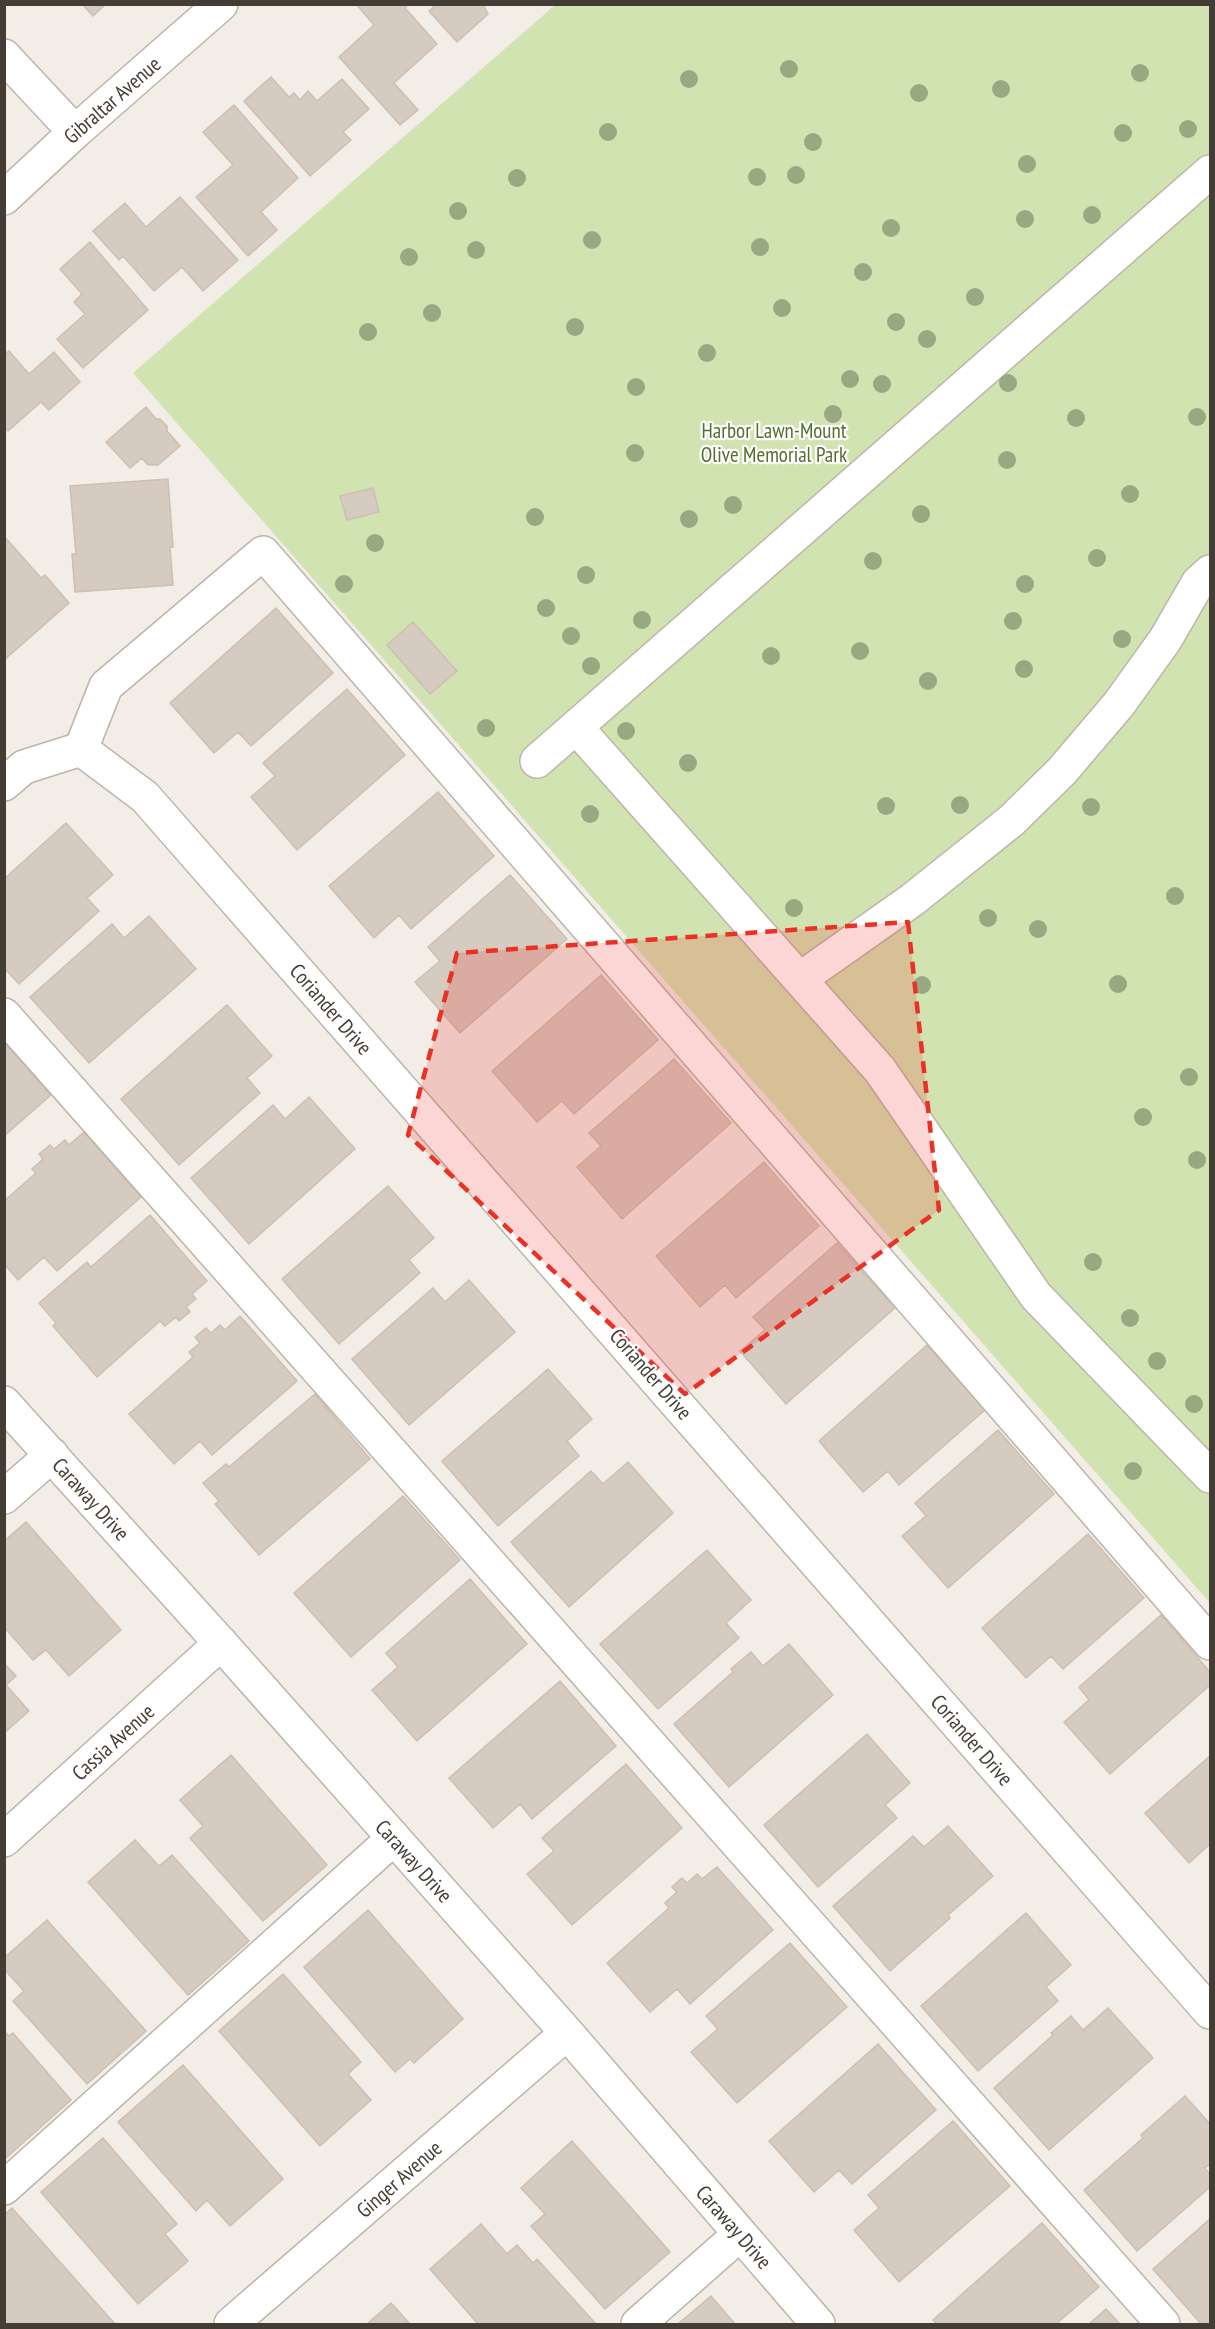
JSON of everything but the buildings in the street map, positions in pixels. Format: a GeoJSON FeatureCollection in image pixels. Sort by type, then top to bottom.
{"type":"FeatureCollection","features":[{"type":"Feature","properties":{"kind":"street","name":"Gibraltar Avenue"},"geometry":{"type":"LineString","coordinates":[[4,198],[75,132],[221,4]]}},
{"type":"Feature","properties":{"kind":"street"},"geometry":{"type":"LineString","coordinates":[[4,56],[75,132]]}},
{"type":"Feature","properties":{"kind":"street"},"geometry":{"type":"LineString","coordinates":[[537,761],[1210,172]]}},
{"type":"Feature","properties":{"kind":"street"},"geometry":{"type":"LineString","coordinates":[[4,784],[24,767],[81,749],[106,686],[263,553],[1210,1644]]}},
{"type":"Feature","properties":{"kind":"street"},"geometry":{"type":"LineString","coordinates":[[800,979],[912,900],[1011,821],[1062,771],[1119,704],[1165,640],[1198,583],[1210,572]]}},
{"type":"Feature","properties":{"kind":"street"},"geometry":{"type":"LineString","coordinates":[[576,727],[880,1070],[1036,1296],[1210,1476]]}},
{"type":"Feature","properties":{"kind":"street","name":"Coriander Drive"},"geometry":{"type":"LineString","coordinates":[[81,749],[144,797],[1210,2012]]}},
{"type":"Feature","properties":{"kind":"street"},"geometry":{"type":"LineString","coordinates":[[4,1016],[1163,2325]]}},
{"type":"Feature","properties":{"kind":"street","name":"Caraway Drive"},"geometry":{"type":"LineString","coordinates":[[4,1403],[221,1643],[567,2033],[818,2325]]}},
{"type":"Feature","properties":{"kind":"street"},"geometry":{"type":"LineString","coordinates":[[4,1497],[51,1455]]}},
{"type":"Feature","properties":{"kind":"street","name":"Cassia Avenue"},"geometry":{"type":"LineString","coordinates":[[4,1840],[221,1643]]}},
{"type":"Feature","properties":{"kind":"street"},"geometry":{"type":"LineString","coordinates":[[4,2188],[394,1838]]}},
{"type":"Feature","properties":{"kind":"street","name":"Ginger Avenue"},"geometry":{"type":"LineString","coordinates":[[231,2325],[567,2033]]}},
{"type":"Feature","properties":{"kind":"street"},"geometry":{"type":"LineString","coordinates":[[638,2325],[740,2234]]}},
{"type":"Feature","properties":{"kind":"highlighted area"},"geometry":{"type":"Polygon","coordinates":[[[908,922],[939,1210],[685,1394],[408,1135],[457,953],[908,922]]]}},
{"type":"Feature","properties":{"kind":"green space","name":"Harbor Lawn-Mount Olive Memorial Park"},"geometry":{"type":"Polygon","coordinates":[[[555,5],[1210,5],[1210,1603],[133,373],[555,5]]]}}]}
